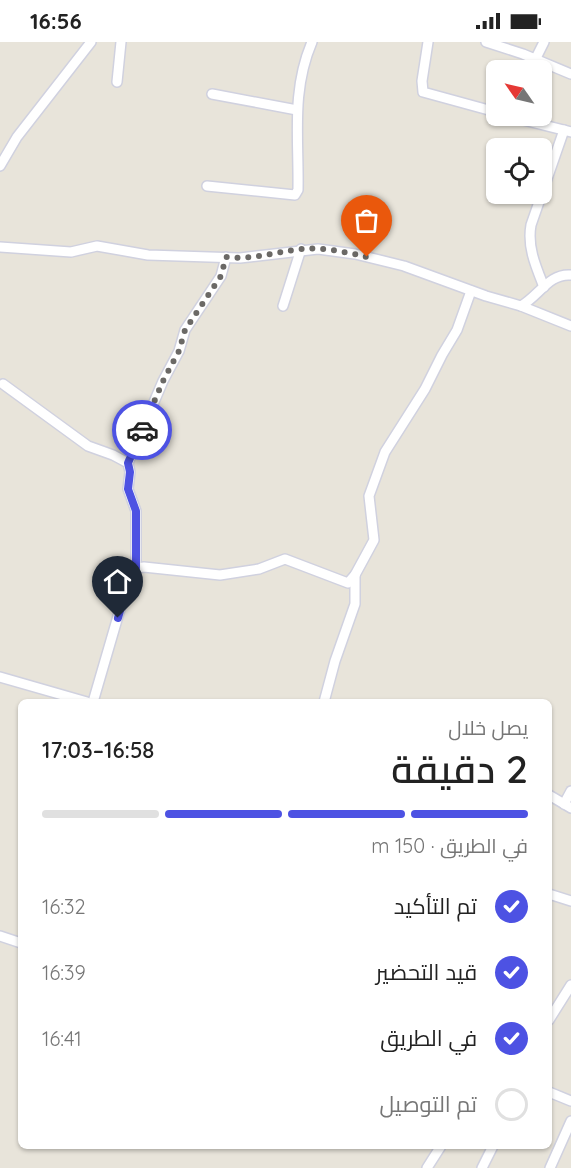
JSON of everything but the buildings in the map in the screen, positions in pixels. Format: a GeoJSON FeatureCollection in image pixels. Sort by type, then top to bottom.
{"type":"FeatureCollection","features":[{"type":"Feature","properties":{"kind":"street"},"geometry":{"type":"LineString","coordinates":[[0,166],[17,137],[91,42]]}},
{"type":"Feature","properties":{"kind":"street"},"geometry":{"type":"LineString","coordinates":[[117,82],[121,42]]}},
{"type":"Feature","properties":{"kind":"street"},"geometry":{"type":"LineString","coordinates":[[207,186],[296,195],[299,84],[304,61],[312,42]]}},
{"type":"Feature","properties":{"kind":"street"},"geometry":{"type":"LineString","coordinates":[[428,42],[422,81],[423,92],[486,109]]}},
{"type":"Feature","properties":{"kind":"street"},"geometry":{"type":"LineString","coordinates":[[489,42],[535,60],[544,42]]}},
{"type":"Feature","properties":{"kind":"street"},"geometry":{"type":"LineString","coordinates":[[552,67],[571,74]]}},
{"type":"Feature","properties":{"kind":"street"},"geometry":{"type":"LineString","coordinates":[[212,94],[297,110]]}},
{"type":"Feature","properties":{"kind":"street"},"geometry":{"type":"LineString","coordinates":[[544,287],[529,237],[531,225],[568,131],[548,126]]}},
{"type":"Feature","properties":{"kind":"street"},"geometry":{"type":"LineString","coordinates":[[0,247],[71,252],[97,246],[148,255],[247,258],[301,249],[318,249],[378,259],[404,266],[471,291],[521,306],[571,326]]}},
{"type":"Feature","properties":{"kind":"street"},"geometry":{"type":"LineString","coordinates":[[283,306],[301,249]]}},
{"type":"Feature","properties":{"kind":"street"},"geometry":{"type":"LineString","coordinates":[[94,699],[130,575],[136,568],[136,511],[128,489],[130,472],[128,463],[163,381],[179,351],[185,330],[221,276],[226,257]]}},
{"type":"Feature","properties":{"kind":"street"},"geometry":{"type":"LineString","coordinates":[[521,306],[535,297],[556,277],[563,274],[571,275]]}},
{"type":"Feature","properties":{"kind":"street"},"geometry":{"type":"LineString","coordinates":[[136,568],[220,575],[259,569],[285,559],[348,583],[355,575],[374,540],[369,496],[385,452],[425,389],[457,330],[471,291]]}},
{"type":"Feature","properties":{"kind":"street"},"geometry":{"type":"LineString","coordinates":[[3,384],[80,441],[128,463]]}},
{"type":"Feature","properties":{"kind":"street"},"geometry":{"type":"LineString","coordinates":[[325,699],[355,604],[355,575]]}},
{"type":"Feature","properties":{"kind":"street"},"geometry":{"type":"LineString","coordinates":[[0,677],[77,699]]}},
{"type":"Feature","properties":{"kind":"street"},"geometry":{"type":"LineString","coordinates":[[552,797],[568,806],[571,791]]}},
{"type":"Feature","properties":{"kind":"street"},"geometry":{"type":"LineString","coordinates":[[552,895],[571,901]]}},
{"type":"Feature","properties":{"kind":"street"},"geometry":{"type":"LineString","coordinates":[[0,936],[18,942]]}},
{"type":"Feature","properties":{"kind":"street"},"geometry":{"type":"LineString","coordinates":[[552,1015],[571,985]]}},
{"type":"Feature","properties":{"kind":"street"},"geometry":{"type":"LineString","coordinates":[[552,1093],[571,1101]]}},
{"type":"Feature","properties":{"kind":"street"},"geometry":{"type":"LineString","coordinates":[[550,1168],[571,1120]]}},
{"type":"Feature","properties":{"kind":"street"},"geometry":{"type":"LineString","coordinates":[[427,1168],[439,1149]]}},
{"type":"Feature","properties":{"kind":"street"},"geometry":{"type":"LineString","coordinates":[[482,1168],[492,1149]]}},
{"type":"Feature","properties":{"kind":"way so far"},"geometry":{"type":"LineString","coordinates":[[142,430],[179,351],[185,330],[221,276],[226,257],[247,258],[301,249],[318,249],[367,257]]}},
{"type":"Feature","properties":{"kind":"route"},"geometry":{"type":"LineString","coordinates":[[118,618],[130,575],[136,568],[136,511],[128,489],[130,472],[128,463],[142,430]]}}]}
